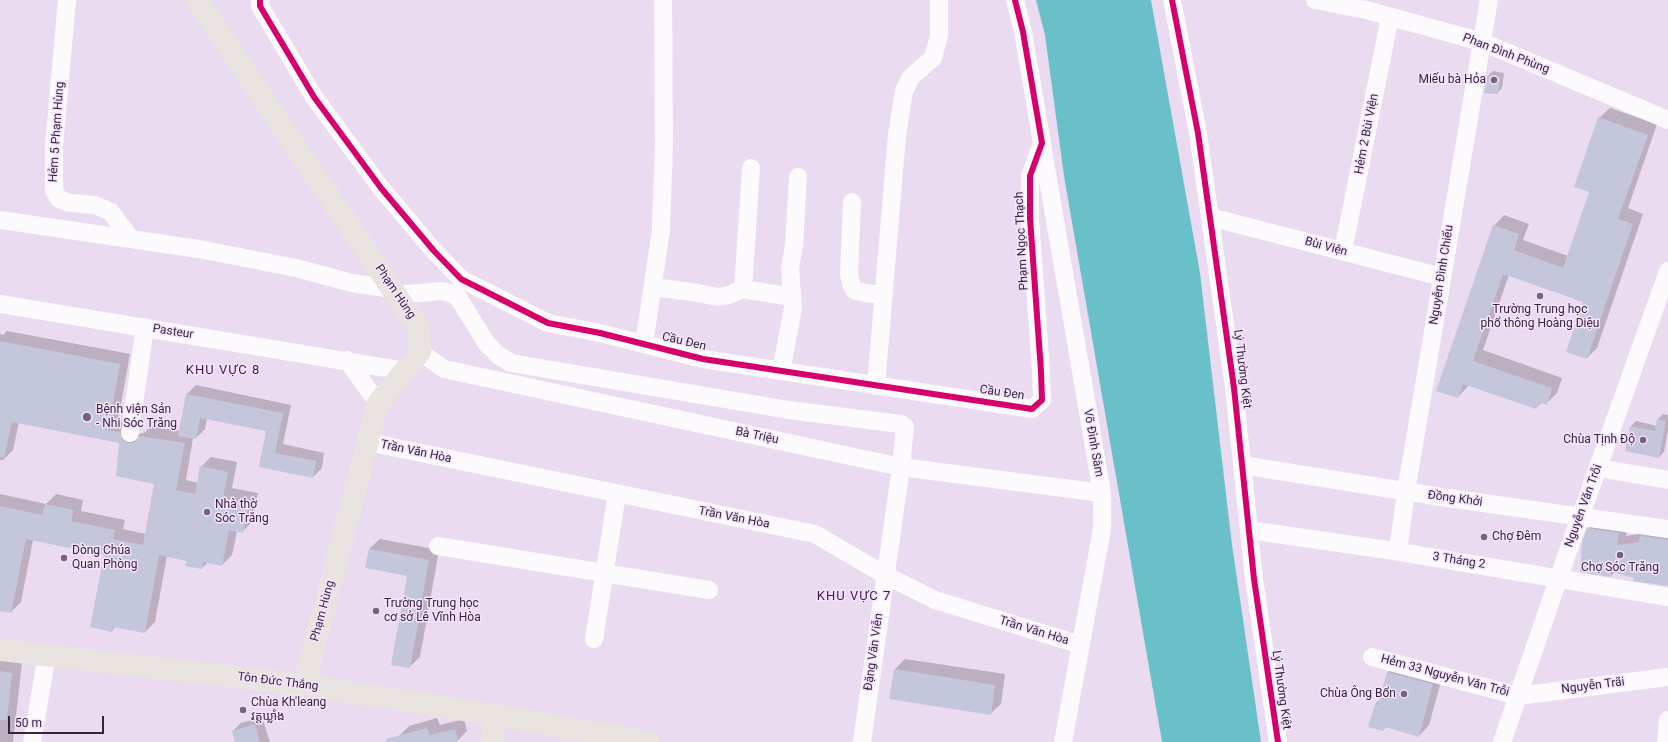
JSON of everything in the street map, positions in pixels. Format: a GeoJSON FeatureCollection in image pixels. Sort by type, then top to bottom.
{"type":"FeatureCollection","features":[{"type":"Feature","properties":{"kind":"main road","name":"Phạm Hùng"},"geometry":{"type":"LineString","coordinates":[[197,0],[419,329],[420,352],[378,403],[304,685]]}},
{"type":"Feature","properties":{"kind":"main road","name":"Tôn Đức Thắng"},"geometry":{"type":"LineString","coordinates":[[0,650],[304,685],[495,715],[648,742]]}},
{"type":"Feature","properties":{"kind":"main road"},"geometry":{"type":"LineString","coordinates":[[492,742],[495,715]]}},
{"type":"Feature","properties":{"kind":"street","name":"Hẻm 5 Phạm Hùng"},"geometry":{"type":"LineString","coordinates":[[68,0],[54,146],[54,190],[59,199],[70,203],[95,205],[111,212],[131,239]]}},
{"type":"Feature","properties":{"kind":"street","name":"Cầu Đen"},"geometry":{"type":"LineString","coordinates":[[260,0],[260,6],[314,97],[381,188],[434,251],[461,279],[548,323],[600,333],[703,358],[1032,409]]}},
{"type":"Feature","properties":{"kind":"street"},"geometry":{"type":"LineString","coordinates":[[644,344],[661,230],[664,145],[663,0]]}},
{"type":"Feature","properties":{"kind":"street"},"geometry":{"type":"LineString","coordinates":[[876,386],[897,135],[904,91],[911,77],[933,58],[939,36],[939,0]]}},
{"type":"Feature","properties":{"kind":"street","name":"Phạm Ngọc Thạch"},"geometry":{"type":"LineString","coordinates":[[1015,0],[1023,32],[1042,143],[1030,176],[1030,218],[1042,386],[1042,400],[1032,409]]}},
{"type":"Feature","properties":{"kind":"street","name":"Lý Thường Kiệt"},"geometry":{"type":"LineString","coordinates":[[1172,0],[1198,133],[1234,388],[1254,579],[1278,742]]}},
{"type":"Feature","properties":{"kind":"street","name":"Phan Đình Phùng"},"geometry":{"type":"LineString","coordinates":[[1315,0],[1366,10],[1482,42],[1668,120]]}},
{"type":"Feature","properties":{"kind":"street","name":"Nguyễn Đình Chiểu"},"geometry":{"type":"LineString","coordinates":[[1398,551],[1406,492],[1489,0]]}},
{"type":"Feature","properties":{"kind":"street","name":"Hẻm 2 Bùi Viện"},"geometry":{"type":"LineString","coordinates":[[1343,251],[1390,17]]}},
{"type":"Feature","properties":{"kind":"street","name":"Võ Đình Sâm"},"geometry":{"type":"LineString","coordinates":[[1042,143],[1102,493],[1102,529],[1063,742]]}},
{"type":"Feature","properties":{"kind":"street"},"geometry":{"type":"LineString","coordinates":[[743,289],[751,168]]}},
{"type":"Feature","properties":{"kind":"street"},"geometry":{"type":"LineString","coordinates":[[781,371],[793,308],[790,268],[794,245],[798,177]]}},
{"type":"Feature","properties":{"kind":"street"},"geometry":{"type":"LineString","coordinates":[[852,202],[849,274],[852,286],[854,290],[884,295]]}},
{"type":"Feature","properties":{"kind":"street","name":"Bùi Viện"},"geometry":{"type":"LineString","coordinates":[[1210,217],[1442,277]]}},
{"type":"Feature","properties":{"kind":"street"},"geometry":{"type":"LineString","coordinates":[[0,220],[199,249],[296,268],[352,283],[394,292]]}},
{"type":"Feature","properties":{"kind":"street","name":"Nguyễn Văn Trỗi"},"geometry":{"type":"LineString","coordinates":[[1502,742],[1598,468],[1661,314],[1668,271]]}},
{"type":"Feature","properties":{"kind":"street"},"geometry":{"type":"LineString","coordinates":[[653,287],[718,297],[743,289],[792,297]]}},
{"type":"Feature","properties":{"kind":"street","name":"Đặng Văn Viễn"},"geometry":{"type":"LineString","coordinates":[[394,292],[442,291],[453,294],[459,299],[487,344],[498,355],[511,363],[789,410],[901,424],[905,427],[901,467],[862,742]]}},
{"type":"Feature","properties":{"kind":"street","name":"Pasteur"},"geometry":{"type":"LineString","coordinates":[[0,304],[347,360],[405,371]]}},
{"type":"Feature","properties":{"kind":"street"},"geometry":{"type":"LineString","coordinates":[[130,433],[145,327]]}},
{"type":"Feature","properties":{"kind":"street","name":"Bà Triệu"},"geometry":{"type":"LineString","coordinates":[[420,352],[444,369],[901,467],[1102,493]]}},
{"type":"Feature","properties":{"kind":"street"},"geometry":{"type":"LineString","coordinates":[[347,360],[378,403]]}},
{"type":"Feature","properties":{"kind":"street","name":"Trần Văn Hòa"},"geometry":{"type":"LineString","coordinates":[[368,442],[815,534],[885,575],[935,600],[1081,645]]}},
{"type":"Feature","properties":{"kind":"street","name":"Đồng Khởi"},"geometry":{"type":"LineString","coordinates":[[1242,465],[1406,492],[1668,529]]}},
{"type":"Feature","properties":{"kind":"street"},"geometry":{"type":"LineString","coordinates":[[1598,468],[1668,480]]}},
{"type":"Feature","properties":{"kind":"street"},"geometry":{"type":"LineString","coordinates":[[594,639],[617,494]]}},
{"type":"Feature","properties":{"kind":"street","name":"3 Tháng 2"},"geometry":{"type":"LineString","coordinates":[[1249,530],[1398,551],[1668,597]]}},
{"type":"Feature","properties":{"kind":"street"},"geometry":{"type":"LineString","coordinates":[[438,546],[709,590]]}},
{"type":"Feature","properties":{"kind":"street"},"geometry":{"type":"LineString","coordinates":[[32,742],[47,655]]}},
{"type":"Feature","properties":{"kind":"street","name":"Hẻm 33 Nguyễn Văn Trỗi"},"geometry":{"type":"LineString","coordinates":[[1372,657],[1518,696]]}},
{"type":"Feature","properties":{"kind":"street","name":"Nguyễn Trãi"},"geometry":{"type":"LineString","coordinates":[[1518,696],[1668,677]]}},
{"type":"Feature","properties":{"kind":"street"},"geometry":{"type":"LineString","coordinates":[[1666,742],[1668,720]]}},
{"type":"Feature","properties":{"kind":"water"},"geometry":{"type":"Polygon","coordinates":[[[1036,0],[1151,0],[1200,273],[1232,545],[1261,742],[1162,742],[1064,176],[1045,35],[1036,0]]]}},
{"type":"Feature","properties":{"kind":"building"},"geometry":{"type":"Polygon","coordinates":[[[1487,76],[1500,77],[1498,94],[1484,93],[1487,76]]]}},
{"type":"Feature","properties":{"kind":"building"},"geometry":{"type":"Polygon","coordinates":[[[1598,117],[1648,135],[1618,219],[1633,224],[1587,359],[1566,352],[1583,302],[1503,274],[1473,361],[1552,388],[1547,405],[1539,402],[1536,409],[1463,384],[1458,398],[1436,391],[1493,225],[1519,234],[1514,250],[1563,268],[1589,192],[1574,187],[1598,117]]]}},
{"type":"Feature","properties":{"kind":"building"},"geometry":{"type":"Polygon","coordinates":[[[0,341],[120,364],[108,430],[120,432],[123,441],[128,443],[134,443],[140,436],[185,443],[176,490],[195,494],[200,466],[228,472],[223,498],[249,503],[243,533],[229,530],[222,566],[203,562],[202,569],[185,566],[187,561],[159,555],[145,633],[113,627],[112,632],[90,627],[104,555],[26,539],[11,613],[0,611],[0,506],[42,515],[45,504],[74,510],[71,521],[115,530],[113,539],[143,545],[154,484],[116,476],[119,443],[12,422],[4,458],[0,457],[0,341]]]}},
{"type":"Feature","properties":{"kind":"building"},"geometry":{"type":"Polygon","coordinates":[[[186,394],[283,413],[275,453],[316,461],[313,478],[259,467],[266,431],[200,418],[196,439],[178,436],[186,394]]]}},
{"type":"Feature","properties":{"kind":"building"},"geometry":{"type":"Polygon","coordinates":[[[1657,419],[1666,421],[1659,458],[1625,451],[1630,426],[1655,431],[1657,419]]]}},
{"type":"Feature","properties":{"kind":"building","name":"Chợ Sóc Trăng"},"geometry":{"type":"Polygon","coordinates":[[[1587,528],[1619,533],[1617,545],[1639,542],[1640,536],[1668,540],[1668,586],[1633,581],[1634,578],[1612,572],[1611,577],[1580,572],[1582,542],[1587,528]]]}},
{"type":"Feature","properties":{"kind":"building"},"geometry":{"type":"Polygon","coordinates":[[[369,549],[429,560],[410,668],[391,665],[407,576],[365,568],[369,549]]]}},
{"type":"Feature","properties":{"kind":"building"},"geometry":{"type":"Polygon","coordinates":[[[894,669],[995,685],[991,715],[889,699],[894,669]]]}},
{"type":"Feature","properties":{"kind":"building"},"geometry":{"type":"Polygon","coordinates":[[[0,671],[12,673],[7,720],[0,720],[0,671]]]}},
{"type":"Feature","properties":{"kind":"building","name":"Chùa Ông Bổn"},"geometry":{"type":"Polygon","coordinates":[[[1387,672],[1433,684],[1419,737],[1385,727],[1383,731],[1368,727],[1375,704],[1378,705],[1387,672]]]}},
{"type":"Feature","properties":{"kind":"building"},"geometry":{"type":"Polygon","coordinates":[[[255,724],[260,742],[235,742],[232,731],[255,724]]]}},
{"type":"Feature","properties":{"kind":"building"},"geometry":{"type":"Polygon","coordinates":[[[427,728],[430,735],[455,729],[458,742],[386,742],[386,739],[427,728]]]}},
{"type":"Feature","properties":{"kind":"cycle path"},"geometry":{"type":"LineString","coordinates":[[260,0],[260,6],[314,97],[381,188],[434,251],[461,279],[548,323],[600,333],[703,359],[1032,409],[1042,400],[1030,218],[1030,176],[1042,143],[1023,32],[1015,0]]}},
{"type":"Feature","properties":{"kind":"cycle path"},"geometry":{"type":"LineString","coordinates":[[1172,0],[1198,133],[1234,388],[1254,579],[1278,742]]}},
{"type":"Feature","properties":{"kind":"place","name":"Miếu bà Hỏa"},"geometry":{"type":"Point","coordinates":[1494,80]}},
{"type":"Feature","properties":{"kind":"place","name":"Trường Trung học phổ thông Hoàng Diệu"},"geometry":{"type":"Point","coordinates":[1540,296]}},
{"type":"Feature","properties":{"kind":"place","name":"Bệnh viện Sản - Nhi Sóc Trăng"},"geometry":{"type":"Point","coordinates":[87,417]}},
{"type":"Feature","properties":{"kind":"place","name":"Chùa Tịnh Độ"},"geometry":{"type":"Point","coordinates":[1643,440]}},
{"type":"Feature","properties":{"kind":"place","name":"Nhà thờ Sóc Trăng"},"geometry":{"type":"Point","coordinates":[207,512]}},
{"type":"Feature","properties":{"kind":"place","name":"Chợ Đêm"},"geometry":{"type":"Point","coordinates":[1484,537]}},
{"type":"Feature","properties":{"kind":"place","name":"Chợ Sóc Trăng"},"geometry":{"type":"Point","coordinates":[1620,555]}},
{"type":"Feature","properties":{"kind":"place","name":"Dòng Chúa Quan Phòng"},"geometry":{"type":"Point","coordinates":[64,558]}},
{"type":"Feature","properties":{"kind":"place","name":"Trường Trung học cơ sở Lê Vĩnh Hòa"},"geometry":{"type":"Point","coordinates":[376,611]}},
{"type":"Feature","properties":{"kind":"place","name":"Chùa Ông Bổn"},"geometry":{"type":"Point","coordinates":[1404,694]}},
{"type":"Feature","properties":{"kind":"place","name":"Chùa Kh'leang វត្តឃ្លាំង"},"geometry":{"type":"Point","coordinates":[243,710]}},
{"type":"Feature","properties":{"kind":"district","name":"KHU VỰC 8"},"geometry":{"type":"Point","coordinates":[223,371]}},
{"type":"Feature","properties":{"kind":"district","name":"KHU VỰC 7"},"geometry":{"type":"Point","coordinates":[854,597]}}]}
